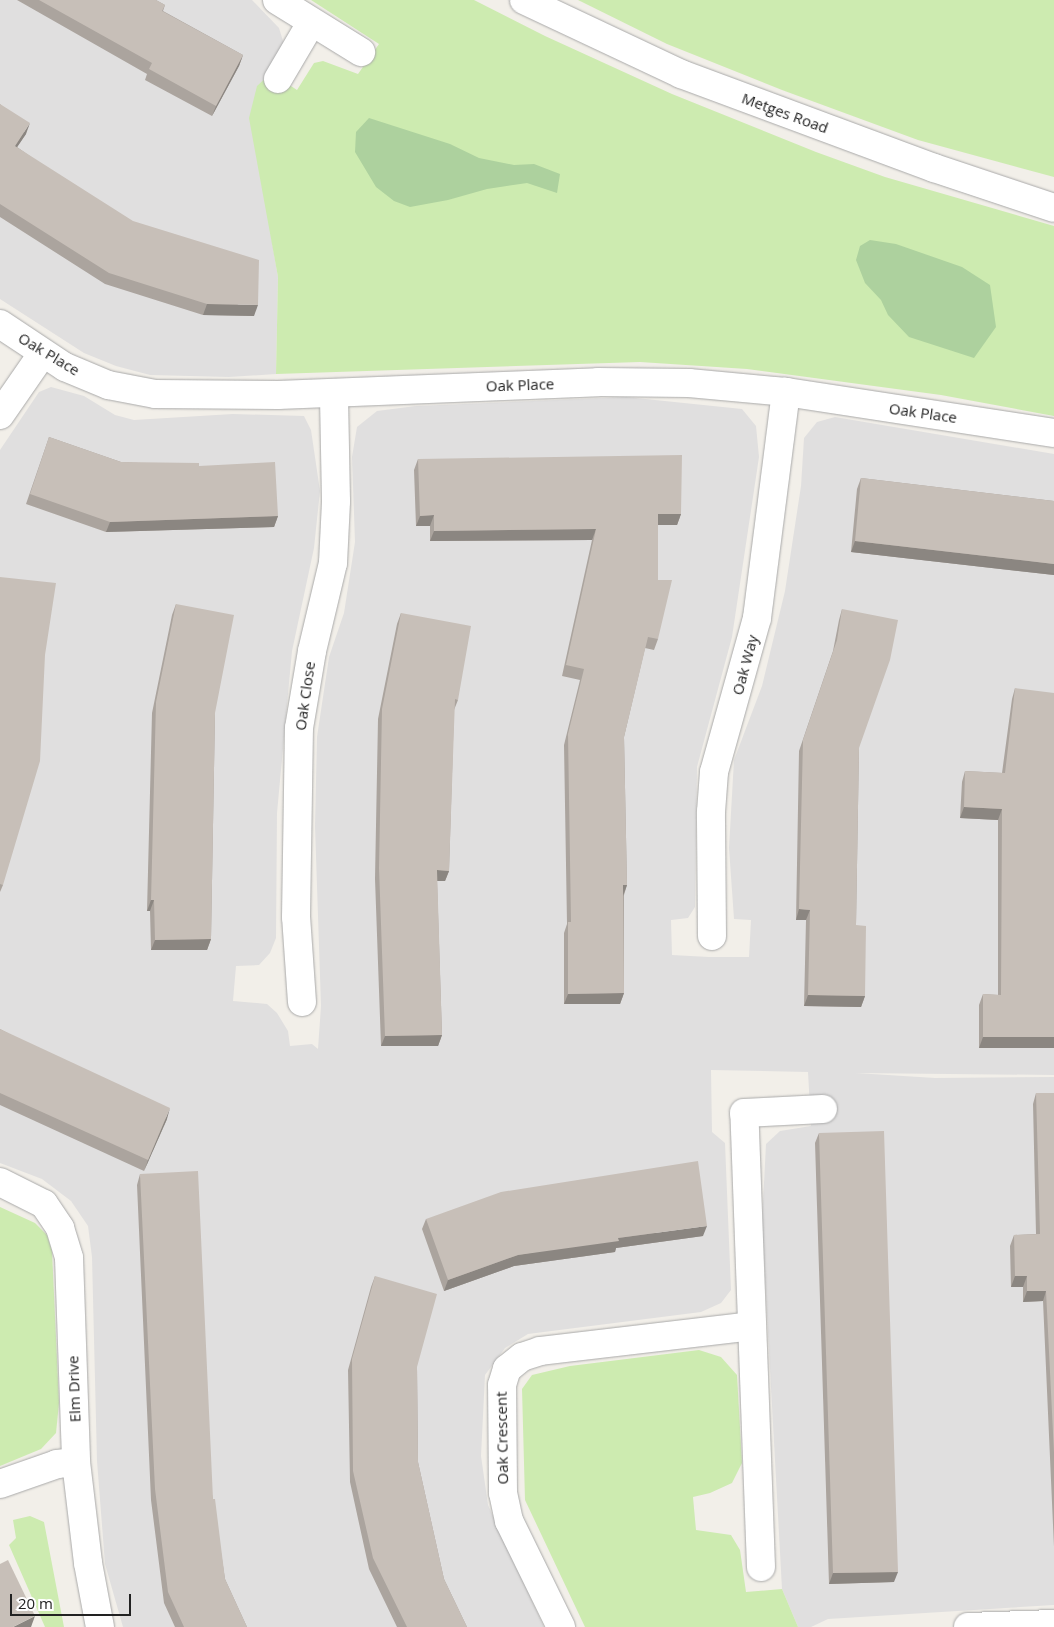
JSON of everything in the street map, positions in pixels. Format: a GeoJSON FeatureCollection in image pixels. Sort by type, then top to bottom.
{"type":"FeatureCollection","features":[{"type":"Feature","properties":{"kind":"street"},"geometry":{"type":"LineString","coordinates":[[277,0],[311,23],[361,52]]}},
{"type":"Feature","properties":{"kind":"street","name":"Metges Road"},"geometry":{"type":"LineString","coordinates":[[524,0],[681,74],[934,168],[1054,208]]}},
{"type":"Feature","properties":{"kind":"street"},"geometry":{"type":"LineString","coordinates":[[278,79],[311,23]]}},
{"type":"Feature","properties":{"kind":"street","name":"Oak Place"},"geometry":{"type":"LineString","coordinates":[[0,324],[65,367],[108,386],[155,394],[334,393],[598,382],[688,383],[786,392],[1054,433]]}},
{"type":"Feature","properties":{"kind":"street"},"geometry":{"type":"LineString","coordinates":[[0,415],[43,353]]}},
{"type":"Feature","properties":{"kind":"street","name":"Oak Way"},"geometry":{"type":"LineString","coordinates":[[712,936],[710,812],[714,772],[757,618],[786,392]]}},
{"type":"Feature","properties":{"kind":"street","name":"Oak Close"},"geometry":{"type":"LineString","coordinates":[[302,1002],[296,907],[300,728],[312,652],[333,563],[336,501],[334,393]]}},
{"type":"Feature","properties":{"kind":"street"},"geometry":{"type":"LineString","coordinates":[[761,1567],[744,1113],[824,1109]]}},
{"type":"Feature","properties":{"kind":"street","name":"Elm Drive"},"geometry":{"type":"LineString","coordinates":[[0,1182],[44,1204],[60,1228],[69,1258],[76,1462],[88,1563],[100,1627]]}},
{"type":"Feature","properties":{"kind":"street","name":"Oak Crescent"},"geometry":{"type":"LineString","coordinates":[[561,1627],[510,1521],[503,1493],[502,1385],[507,1369],[522,1357],[540,1351],[752,1326]]}},
{"type":"Feature","properties":{"kind":"street"},"geometry":{"type":"LineString","coordinates":[[0,1484],[57,1464],[76,1462]]}},
{"type":"Feature","properties":{"kind":"street"},"geometry":{"type":"LineString","coordinates":[[968,1627],[1054,1624]]}},
{"type":"Feature","properties":{"kind":"shaded area"},"geometry":{"type":"Polygon","coordinates":[[[0,0],[252,0],[279,28],[284,44],[269,224],[278,277],[276,374],[229,377],[150,375],[116,366],[84,353],[0,299],[0,0]]]}},
{"type":"Feature","properties":{"kind":"shaded area"},"geometry":{"type":"Polygon","coordinates":[[[51,387],[84,396],[115,415],[134,420],[233,414],[304,416],[311,430],[320,491],[314,548],[292,651],[277,813],[276,938],[270,953],[259,965],[236,966],[233,1001],[267,1004],[277,1013],[288,1031],[290,1046],[312,1044],[318,1049],[321,1006],[315,826],[317,737],[329,657],[344,613],[355,542],[352,457],[357,427],[377,411],[416,406],[626,397],[742,409],[756,426],[759,457],[732,637],[697,767],[695,907],[688,918],[671,920],[672,955],[709,957],[749,957],[751,920],[734,919],[729,848],[734,760],[762,686],[785,591],[801,486],[804,438],[817,422],[835,417],[1054,454],[1054,1075],[856,1073],[935,1078],[1054,1077],[1054,1605],[828,1619],[811,1627],[798,1627],[782,1589],[762,1222],[766,1144],[780,1131],[811,1126],[808,1072],[711,1070],[712,1132],[725,1143],[731,1290],[721,1303],[701,1312],[528,1334],[505,1348],[485,1375],[481,1456],[488,1505],[544,1627],[123,1627],[105,1564],[97,1461],[92,1257],[88,1226],[71,1201],[42,1179],[0,1163],[0,450],[39,392],[51,387]]]}},
{"type":"Feature","properties":{"kind":"green space"},"geometry":{"type":"Polygon","coordinates":[[[311,0],[474,0],[545,36],[672,94],[816,152],[885,177],[1054,226],[1054,416],[941,395],[747,369],[640,362],[276,374],[278,277],[249,118],[257,86],[271,73],[297,90],[314,63],[323,61],[358,74],[379,44],[311,0]]]}},
{"type":"Feature","properties":{"kind":"green space"},"geometry":{"type":"Polygon","coordinates":[[[578,0],[1054,0],[1054,177],[918,140],[782,90],[667,44],[578,0]]]}},
{"type":"Feature","properties":{"kind":"green space"},"geometry":{"type":"Polygon","coordinates":[[[369,118],[450,144],[479,158],[514,165],[534,164],[560,174],[557,193],[527,183],[487,189],[448,200],[410,207],[394,201],[376,187],[355,152],[356,132],[369,118]]]}},
{"type":"Feature","properties":{"kind":"green space"},"geometry":{"type":"Polygon","coordinates":[[[870,240],[896,244],[962,267],[990,285],[996,327],[974,358],[909,337],[888,315],[881,300],[865,283],[856,260],[860,246],[870,240]]]}},
{"type":"Feature","properties":{"kind":"green space"},"geometry":{"type":"Polygon","coordinates":[[[0,1207],[35,1223],[47,1235],[52,1251],[59,1403],[56,1433],[41,1449],[0,1466],[0,1207]]]}},
{"type":"Feature","properties":{"kind":"green space"},"geometry":{"type":"Polygon","coordinates":[[[699,1350],[721,1357],[737,1375],[742,1463],[732,1483],[710,1493],[693,1497],[696,1530],[731,1535],[740,1550],[746,1592],[782,1589],[798,1627],[585,1627],[525,1500],[522,1389],[532,1375],[570,1366],[699,1350]]]}},
{"type":"Feature","properties":{"kind":"green space"},"geometry":{"type":"Polygon","coordinates":[[[30,1516],[44,1522],[64,1627],[45,1627],[9,1545],[16,1538],[13,1520],[30,1516]]]}},
{"type":"Feature","properties":{"kind":"building"},"geometry":{"type":"Polygon","coordinates":[[[39,0],[156,0],[165,5],[162,11],[243,55],[216,106],[149,69],[152,63],[39,0]]]}},
{"type":"Feature","properties":{"kind":"building"},"geometry":{"type":"Polygon","coordinates":[[[0,104],[30,123],[15,146],[133,221],[259,260],[258,305],[207,304],[109,273],[0,204],[0,104]]]}},
{"type":"Feature","properties":{"kind":"building"},"geometry":{"type":"Polygon","coordinates":[[[49,437],[121,462],[199,463],[199,466],[275,462],[278,516],[110,522],[30,494],[49,437]]]}},
{"type":"Feature","properties":{"kind":"building"},"geometry":{"type":"Polygon","coordinates":[[[682,455],[681,514],[658,514],[658,580],[672,580],[658,639],[648,637],[624,737],[627,885],[623,885],[624,993],[568,994],[568,922],[571,922],[568,734],[584,669],[566,665],[596,529],[434,531],[434,515],[420,516],[418,459],[682,455]]]}},
{"type":"Feature","properties":{"kind":"building"},"geometry":{"type":"Polygon","coordinates":[[[861,478],[1054,501],[1054,564],[855,541],[861,478]]]}},
{"type":"Feature","properties":{"kind":"building"},"geometry":{"type":"Polygon","coordinates":[[[0,577],[56,583],[45,655],[40,761],[3,885],[0,884],[0,577]]]}},
{"type":"Feature","properties":{"kind":"building"},"geometry":{"type":"Polygon","coordinates":[[[176,604],[234,615],[215,713],[211,939],[155,940],[154,900],[151,900],[156,702],[176,604]]]}},
{"type":"Feature","properties":{"kind":"building"},"geometry":{"type":"Polygon","coordinates":[[[842,609],[898,620],[890,660],[859,748],[856,925],[866,926],[865,996],[808,995],[810,910],[799,909],[803,740],[837,640],[842,609]]]}},
{"type":"Feature","properties":{"kind":"building"},"geometry":{"type":"Polygon","coordinates":[[[401,613],[471,626],[458,700],[455,699],[449,871],[437,870],[442,1035],[385,1036],[379,868],[382,709],[401,613]]]}},
{"type":"Feature","properties":{"kind":"building"},"geometry":{"type":"Polygon","coordinates":[[[1015,688],[1054,693],[1054,1037],[983,1037],[983,994],[1001,995],[1002,809],[964,807],[965,771],[1005,773],[1015,688]]]}},
{"type":"Feature","properties":{"kind":"building"},"geometry":{"type":"Polygon","coordinates":[[[0,1029],[170,1108],[148,1160],[0,1093],[0,1029]]]}},
{"type":"Feature","properties":{"kind":"building"},"geometry":{"type":"Polygon","coordinates":[[[1036,1093],[1054,1093],[1054,1453],[1046,1291],[1027,1291],[1027,1276],[1015,1276],[1014,1235],[1040,1234],[1036,1093]]]}},
{"type":"Feature","properties":{"kind":"building"},"geometry":{"type":"Polygon","coordinates":[[[884,1131],[898,1572],[833,1573],[819,1133],[884,1131]]]}},
{"type":"Feature","properties":{"kind":"building"},"geometry":{"type":"Polygon","coordinates":[[[698,1161],[707,1226],[618,1238],[619,1241],[518,1255],[448,1280],[426,1219],[501,1192],[698,1161]]]}},
{"type":"Feature","properties":{"kind":"building"},"geometry":{"type":"Polygon","coordinates":[[[198,1171],[213,1499],[215,1499],[225,1579],[247,1627],[184,1627],[168,1592],[155,1489],[140,1174],[198,1171]]]}},
{"type":"Feature","properties":{"kind":"building"},"geometry":{"type":"Polygon","coordinates":[[[375,1276],[437,1294],[417,1367],[418,1462],[444,1579],[467,1627],[407,1627],[373,1558],[353,1471],[352,1359],[375,1276]]]}},
{"type":"Feature","properties":{"kind":"building"},"geometry":{"type":"Polygon","coordinates":[[[8,1560],[35,1616],[13,1627],[0,1627],[0,1564],[8,1560]]]}}]}
